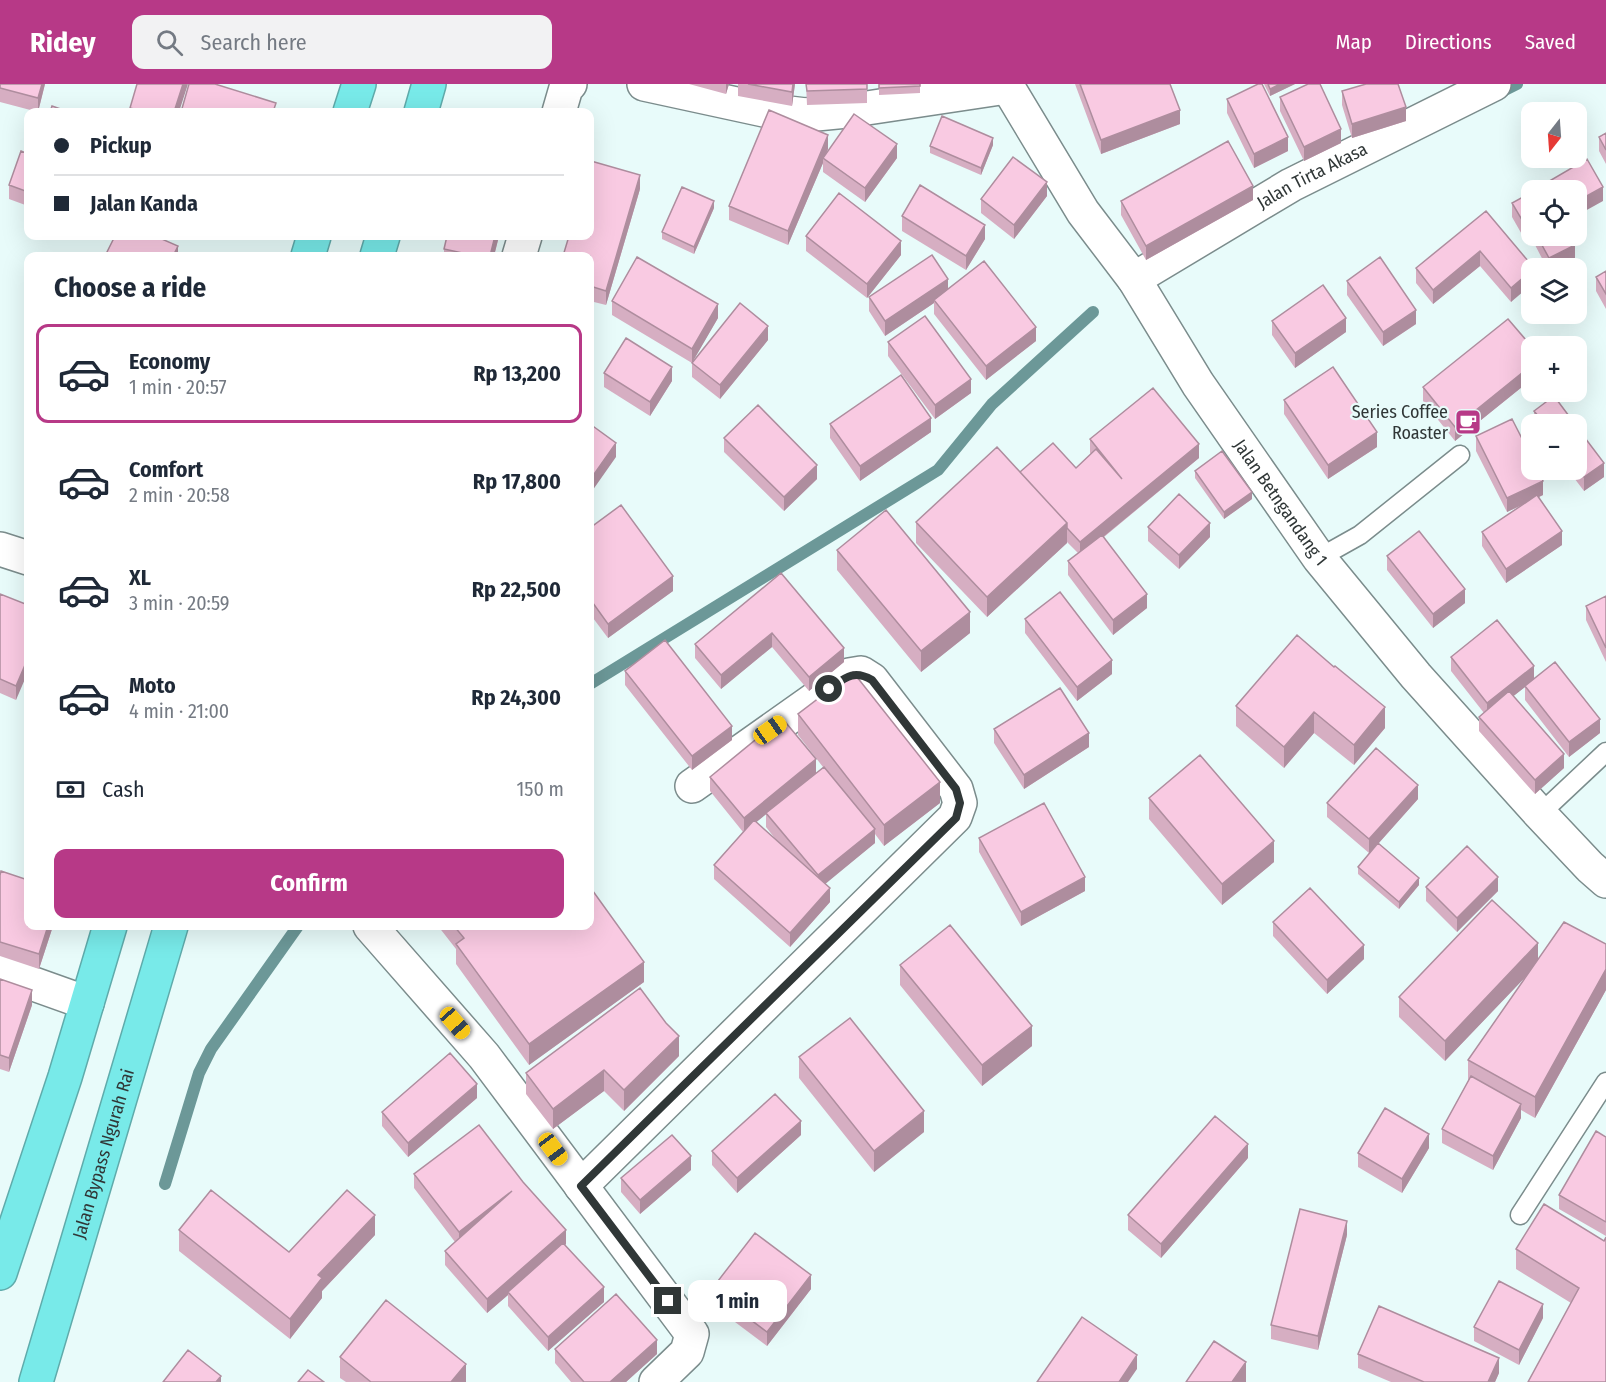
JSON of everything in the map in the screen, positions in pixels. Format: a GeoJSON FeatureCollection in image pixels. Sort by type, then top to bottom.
{"type":"FeatureCollection","features":[{"type":"Feature","properties":{"kind":"highway"},"geometry":{"type":"LineString","coordinates":[[351,108],[359,84]]}},
{"type":"Feature","properties":{"kind":"highway"},"geometry":{"type":"LineString","coordinates":[[422,108],[429,84]]}},
{"type":"Feature","properties":{"kind":"highway"},"geometry":{"type":"LineString","coordinates":[[0,1273],[109,930]]}},
{"type":"Feature","properties":{"kind":"highway","name":"Jalan Bypass Ngurah Rai"},"geometry":{"type":"LineString","coordinates":[[36,1382],[170,930]]}},
{"type":"Feature","properties":{"kind":"street"},"geometry":{"type":"LineString","coordinates":[[560,108],[566,88],[570,84]]}},
{"type":"Feature","properties":{"kind":"street"},"geometry":{"type":"LineString","coordinates":[[644,84],[764,110],[807,115],[1007,86]]}},
{"type":"Feature","properties":{"kind":"street","name":"Jalan Tirta Akasa"},"geometry":{"type":"LineString","coordinates":[[1134,279],[1291,185],[1494,84]]}},
{"type":"Feature","properties":{"kind":"street","name":"Jalan Betngandang 1"},"geometry":{"type":"LineString","coordinates":[[1007,86],[1083,212],[1134,279],[1198,384],[1319,558],[1416,676],[1540,814],[1590,867],[1606,880]]}},
{"type":"Feature","properties":{"kind":"street"},"geometry":{"type":"LineString","coordinates":[[0,549],[24,557]]}},
{"type":"Feature","properties":{"kind":"street"},"geometry":{"type":"LineString","coordinates":[[581,1186],[956,818],[960,803],[956,789],[872,680],[861,674],[849,675],[692,786]]}},
{"type":"Feature","properties":{"kind":"street"},"geometry":{"type":"LineString","coordinates":[[374,930],[484,1056],[692,1334],[687,1352],[656,1382]]}},
{"type":"Feature","properties":{"kind":"street"},"geometry":{"type":"LineString","coordinates":[[0,972],[87,1003]]}},
{"type":"Feature","properties":{"kind":"lane"},"geometry":{"type":"LineString","coordinates":[[1319,558],[1360,535],[1460,455]]}},
{"type":"Feature","properties":{"kind":"lane"},"geometry":{"type":"LineString","coordinates":[[1540,814],[1606,753]]}},
{"type":"Feature","properties":{"kind":"lane"},"geometry":{"type":"LineString","coordinates":[[1520,1215],[1606,1082]]}},
{"type":"Feature","properties":{"kind":"building"},"geometry":{"type":"Polygon","coordinates":[[[0,84],[42,84],[38,98],[0,88],[0,84]]]}},
{"type":"Feature","properties":{"kind":"building"},"geometry":{"type":"Polygon","coordinates":[[[137,84],[183,84],[175,108],[130,108],[137,84]]]}},
{"type":"Feature","properties":{"kind":"building"},"geometry":{"type":"Polygon","coordinates":[[[189,84],[215,84],[276,103],[274,108],[182,108],[189,84]]]}},
{"type":"Feature","properties":{"kind":"building"},"geometry":{"type":"Polygon","coordinates":[[[748,84],[793,84],[792,92],[748,84]]]}},
{"type":"Feature","properties":{"kind":"building"},"geometry":{"type":"Polygon","coordinates":[[[806,84],[867,84],[867,89],[807,91],[806,84]]]}},
{"type":"Feature","properties":{"kind":"building"},"geometry":{"type":"Polygon","coordinates":[[[879,84],[920,84],[920,86],[879,88],[879,84]]]}},
{"type":"Feature","properties":{"kind":"building"},"geometry":{"type":"Polygon","coordinates":[[[1080,84],[1170,84],[1180,110],[1101,140],[1080,84]]]}},
{"type":"Feature","properties":{"kind":"building"},"geometry":{"type":"Polygon","coordinates":[[[1262,84],[1288,137],[1254,154],[1227,99],[1262,84]]]}},
{"type":"Feature","properties":{"kind":"building"},"geometry":{"type":"Polygon","coordinates":[[[1268,84],[1280,84],[1270,89],[1268,84]]]}},
{"type":"Feature","properties":{"kind":"building"},"geometry":{"type":"Polygon","coordinates":[[[1308,84],[1320,84],[1341,129],[1304,147],[1280,97],[1308,84]]]}},
{"type":"Feature","properties":{"kind":"building"},"geometry":{"type":"Polygon","coordinates":[[[1366,84],[1398,84],[1406,107],[1352,124],[1342,91],[1366,84]]]}},
{"type":"Feature","properties":{"kind":"building"},"geometry":{"type":"Polygon","coordinates":[[[769,110],[828,135],[788,231],[729,206],[769,110]]]}},
{"type":"Feature","properties":{"kind":"building"},"geometry":{"type":"Polygon","coordinates":[[[854,114],[897,144],[865,188],[823,158],[854,114]]]}},
{"type":"Feature","properties":{"kind":"building"},"geometry":{"type":"Polygon","coordinates":[[[942,116],[993,138],[981,168],[930,146],[942,116]]]}},
{"type":"Feature","properties":{"kind":"building"},"geometry":{"type":"Polygon","coordinates":[[[1606,133],[1606,150],[1599,137],[1606,133]]]}},
{"type":"Feature","properties":{"kind":"building"},"geometry":{"type":"Polygon","coordinates":[[[1228,141],[1253,186],[1146,246],[1121,201],[1228,141]]]}},
{"type":"Feature","properties":{"kind":"building"},"geometry":{"type":"Polygon","coordinates":[[[21,151],[24,152],[24,191],[9,185],[21,151]]]}},
{"type":"Feature","properties":{"kind":"building"},"geometry":{"type":"Polygon","coordinates":[[[1013,157],[1047,182],[1014,225],[981,199],[1013,157]]]}},
{"type":"Feature","properties":{"kind":"building"},"geometry":{"type":"Polygon","coordinates":[[[1587,159],[1603,187],[1587,196],[1587,180],[1551,180],[1572,168],[1587,168],[1587,159]]]}},
{"type":"Feature","properties":{"kind":"building"},"geometry":{"type":"Polygon","coordinates":[[[594,162],[640,175],[606,291],[594,287],[594,252],[564,252],[568,240],[594,240],[594,162]]]}},
{"type":"Feature","properties":{"kind":"building"},"geometry":{"type":"Polygon","coordinates":[[[920,185],[985,225],[966,256],[902,216],[920,185]]]}},
{"type":"Feature","properties":{"kind":"building"},"geometry":{"type":"Polygon","coordinates":[[[682,187],[714,201],[694,247],[662,232],[682,187]]]}},
{"type":"Feature","properties":{"kind":"building"},"geometry":{"type":"Polygon","coordinates":[[[839,193],[901,241],[867,284],[806,236],[839,193]]]}},
{"type":"Feature","properties":{"kind":"building"},"geometry":{"type":"Polygon","coordinates":[[[1521,198],[1521,218],[1512,203],[1521,198]]]}},
{"type":"Feature","properties":{"kind":"building"},"geometry":{"type":"Polygon","coordinates":[[[1486,211],[1526,258],[1521,258],[1521,279],[1511,288],[1480,251],[1433,290],[1416,268],[1486,211]]]}},
{"type":"Feature","properties":{"kind":"building"},"geometry":{"type":"Polygon","coordinates":[[[113,240],[164,240],[178,246],[175,252],[107,252],[113,240]]]}},
{"type":"Feature","properties":{"kind":"building"},"geometry":{"type":"Polygon","coordinates":[[[446,240],[494,240],[491,252],[458,252],[444,249],[446,240]]]}},
{"type":"Feature","properties":{"kind":"building"},"geometry":{"type":"Polygon","coordinates":[[[1542,246],[1573,246],[1549,258],[1542,246]]]}},
{"type":"Feature","properties":{"kind":"building"},"geometry":{"type":"Polygon","coordinates":[[[932,255],[948,279],[885,321],[869,297],[932,255]]]}},
{"type":"Feature","properties":{"kind":"building"},"geometry":{"type":"Polygon","coordinates":[[[637,257],[718,304],[692,349],[612,301],[637,257]]]}},
{"type":"Feature","properties":{"kind":"building"},"geometry":{"type":"Polygon","coordinates":[[[1380,257],[1416,310],[1383,332],[1347,281],[1380,257]]]}},
{"type":"Feature","properties":{"kind":"building"},"geometry":{"type":"Polygon","coordinates":[[[984,261],[1036,327],[986,366],[934,300],[984,261]]]}},
{"type":"Feature","properties":{"kind":"building"},"geometry":{"type":"Polygon","coordinates":[[[1606,271],[1606,294],[1596,277],[1606,271]]]}},
{"type":"Feature","properties":{"kind":"building"},"geometry":{"type":"Polygon","coordinates":[[[1323,285],[1346,318],[1295,353],[1272,321],[1323,285]]]}},
{"type":"Feature","properties":{"kind":"building"},"geometry":{"type":"Polygon","coordinates":[[[740,303],[768,326],[720,385],[692,363],[740,303]]]}},
{"type":"Feature","properties":{"kind":"building"},"geometry":{"type":"Polygon","coordinates":[[[925,316],[971,379],[935,405],[888,342],[925,316]]]}},
{"type":"Feature","properties":{"kind":"building"},"geometry":{"type":"Polygon","coordinates":[[[1508,319],[1523,336],[1521,374],[1455,427],[1423,387],[1508,319]]]}},
{"type":"Feature","properties":{"kind":"building"},"geometry":{"type":"Polygon","coordinates":[[[626,338],[672,367],[650,402],[604,373],[626,338]]]}},
{"type":"Feature","properties":{"kind":"building"},"geometry":{"type":"Polygon","coordinates":[[[1333,367],[1377,432],[1328,465],[1284,400],[1333,367]]]}},
{"type":"Feature","properties":{"kind":"building"},"geometry":{"type":"Polygon","coordinates":[[[901,375],[931,418],[860,466],[830,424],[901,375]]]}},
{"type":"Feature","properties":{"kind":"building"},"geometry":{"type":"Polygon","coordinates":[[[1153,388],[1199,444],[1080,542],[1067,528],[1067,523],[1020,472],[1053,443],[1076,468],[1096,449],[1122,479],[1090,439],[1153,388]]]}},
{"type":"Feature","properties":{"kind":"building"},"geometry":{"type":"Polygon","coordinates":[[[1546,402],[1558,402],[1568,414],[1537,414],[1534,411],[1546,402]]]}},
{"type":"Feature","properties":{"kind":"building"},"geometry":{"type":"Polygon","coordinates":[[[758,405],[817,465],[784,497],[724,438],[758,405]]]}},
{"type":"Feature","properties":{"kind":"building"},"geometry":{"type":"Polygon","coordinates":[[[1512,419],[1521,437],[1521,480],[1543,481],[1507,498],[1476,436],[1512,419]]]}},
{"type":"Feature","properties":{"kind":"building"},"geometry":{"type":"Polygon","coordinates":[[[594,427],[616,443],[594,474],[594,427]]]}},
{"type":"Feature","properties":{"kind":"building"},"geometry":{"type":"Polygon","coordinates":[[[1587,441],[1604,463],[1587,475],[1587,441]]]}},
{"type":"Feature","properties":{"kind":"building"},"geometry":{"type":"Polygon","coordinates":[[[997,447],[1067,523],[987,597],[916,522],[997,447]]]}},
{"type":"Feature","properties":{"kind":"building"},"geometry":{"type":"Polygon","coordinates":[[[1222,451],[1252,492],[1224,512],[1195,471],[1222,451]]]}},
{"type":"Feature","properties":{"kind":"building"},"geometry":{"type":"Polygon","coordinates":[[[1179,494],[1210,523],[1179,555],[1148,527],[1179,494]]]}},
{"type":"Feature","properties":{"kind":"building"},"geometry":{"type":"Polygon","coordinates":[[[1537,495],[1562,531],[1506,569],[1482,532],[1537,495]]]}},
{"type":"Feature","properties":{"kind":"building"},"geometry":{"type":"Polygon","coordinates":[[[621,505],[673,576],[608,624],[594,605],[594,525],[621,505]]]}},
{"type":"Feature","properties":{"kind":"building"},"geometry":{"type":"Polygon","coordinates":[[[886,510],[970,612],[921,651],[837,550],[886,510]]]}},
{"type":"Feature","properties":{"kind":"building"},"geometry":{"type":"Polygon","coordinates":[[[1419,531],[1465,589],[1433,614],[1387,556],[1419,531]]]}},
{"type":"Feature","properties":{"kind":"building"},"geometry":{"type":"Polygon","coordinates":[[[1102,535],[1147,594],[1113,620],[1068,561],[1102,535]]]}},
{"type":"Feature","properties":{"kind":"building"},"geometry":{"type":"Polygon","coordinates":[[[781,573],[844,648],[809,677],[772,633],[721,675],[695,644],[781,573]]]}},
{"type":"Feature","properties":{"kind":"building"},"geometry":{"type":"Polygon","coordinates":[[[1060,592],[1112,660],[1077,687],[1025,619],[1060,592]]]}},
{"type":"Feature","properties":{"kind":"building"},"geometry":{"type":"Polygon","coordinates":[[[0,594],[24,603],[24,667],[16,686],[0,679],[0,594]]]}},
{"type":"Feature","properties":{"kind":"building"},"geometry":{"type":"Polygon","coordinates":[[[1606,596],[1606,648],[1586,606],[1606,596]]]}},
{"type":"Feature","properties":{"kind":"building"},"geometry":{"type":"Polygon","coordinates":[[[1497,620],[1534,666],[1487,703],[1451,657],[1497,620]]]}},
{"type":"Feature","properties":{"kind":"building"},"geometry":{"type":"Polygon","coordinates":[[[1297,635],[1385,707],[1354,745],[1314,712],[1284,747],[1236,706],[1297,635]]]}},
{"type":"Feature","properties":{"kind":"building"},"geometry":{"type":"Polygon","coordinates":[[[665,640],[732,726],[692,756],[625,671],[665,640]]]}},
{"type":"Feature","properties":{"kind":"building"},"geometry":{"type":"Polygon","coordinates":[[[1555,662],[1600,719],[1569,742],[1525,686],[1555,662]]]}},
{"type":"Feature","properties":{"kind":"building"},"geometry":{"type":"Polygon","coordinates":[[[853,672],[940,782],[884,825],[798,714],[853,672]]]}},
{"type":"Feature","properties":{"kind":"building"},"geometry":{"type":"Polygon","coordinates":[[[1060,688],[1089,733],[1024,775],[994,729],[1060,688]]]}},
{"type":"Feature","properties":{"kind":"building"},"geometry":{"type":"Polygon","coordinates":[[[1509,691],[1564,754],[1535,780],[1479,717],[1509,691]]]}},
{"type":"Feature","properties":{"kind":"building"},"geometry":{"type":"Polygon","coordinates":[[[782,718],[816,759],[744,818],[710,777],[782,718]]]}},
{"type":"Feature","properties":{"kind":"building"},"geometry":{"type":"Polygon","coordinates":[[[1376,748],[1418,785],[1369,839],[1327,803],[1376,748]]]}},
{"type":"Feature","properties":{"kind":"building"},"geometry":{"type":"Polygon","coordinates":[[[1200,755],[1274,841],[1222,884],[1149,798],[1200,755]]]}},
{"type":"Feature","properties":{"kind":"building"},"geometry":{"type":"Polygon","coordinates":[[[824,767],[875,829],[818,875],[766,813],[824,767]]]}},
{"type":"Feature","properties":{"kind":"building"},"geometry":{"type":"Polygon","coordinates":[[[1044,803],[1085,877],[1021,912],[979,838],[1044,803]]]}},
{"type":"Feature","properties":{"kind":"building"},"geometry":{"type":"Polygon","coordinates":[[[754,820],[830,888],[790,933],[714,865],[754,820]]]}},
{"type":"Feature","properties":{"kind":"building"},"geometry":{"type":"Polygon","coordinates":[[[1378,843],[1419,878],[1399,902],[1358,867],[1378,843]]]}},
{"type":"Feature","properties":{"kind":"building"},"geometry":{"type":"Polygon","coordinates":[[[1467,846],[1498,877],[1457,918],[1426,887],[1467,846]]]}},
{"type":"Feature","properties":{"kind":"building"},"geometry":{"type":"Polygon","coordinates":[[[1,871],[24,879],[24,930],[47,930],[39,954],[0,942],[1,871]]]}},
{"type":"Feature","properties":{"kind":"building"},"geometry":{"type":"Polygon","coordinates":[[[1310,888],[1364,945],[1327,980],[1273,922],[1310,888]]]}},
{"type":"Feature","properties":{"kind":"building"},"geometry":{"type":"Polygon","coordinates":[[[594,893],[644,962],[529,1044],[456,944],[464,938],[457,930],[594,930],[594,893]]]}},
{"type":"Feature","properties":{"kind":"building"},"geometry":{"type":"Polygon","coordinates":[[[1492,900],[1538,943],[1445,1041],[1399,997],[1492,900]]]}},
{"type":"Feature","properties":{"kind":"building"},"geometry":{"type":"Polygon","coordinates":[[[1564,922],[1606,944],[1606,969],[1535,1097],[1468,1060],[1564,922]]]}},
{"type":"Feature","properties":{"kind":"building"},"geometry":{"type":"Polygon","coordinates":[[[950,925],[1032,1026],[982,1065],[900,965],[950,925]]]}},
{"type":"Feature","properties":{"kind":"building"},"geometry":{"type":"Polygon","coordinates":[[[0,979],[32,990],[9,1058],[0,1055],[0,979]]]}},
{"type":"Feature","properties":{"kind":"building"},"geometry":{"type":"Polygon","coordinates":[[[640,988],[666,1023],[679,1036],[624,1090],[604,1070],[553,1109],[526,1073],[640,988]]]}},
{"type":"Feature","properties":{"kind":"building"},"geometry":{"type":"Polygon","coordinates":[[[850,1018],[924,1111],[874,1151],[799,1057],[850,1018]]]}},
{"type":"Feature","properties":{"kind":"building"},"geometry":{"type":"Polygon","coordinates":[[[450,1053],[477,1084],[408,1143],[382,1112],[450,1053]]]}},
{"type":"Feature","properties":{"kind":"building"},"geometry":{"type":"Polygon","coordinates":[[[1471,1076],[1521,1104],[1493,1156],[1442,1129],[1471,1076]]]}},
{"type":"Feature","properties":{"kind":"building"},"geometry":{"type":"Polygon","coordinates":[[[775,1094],[801,1121],[737,1178],[712,1151],[775,1094]]]}},
{"type":"Feature","properties":{"kind":"building"},"geometry":{"type":"Polygon","coordinates":[[[1385,1108],[1429,1134],[1402,1179],[1358,1153],[1385,1108]]]}},
{"type":"Feature","properties":{"kind":"building"},"geometry":{"type":"Polygon","coordinates":[[[1215,1116],[1248,1144],[1161,1244],[1128,1215],[1215,1116]]]}},
{"type":"Feature","properties":{"kind":"building"},"geometry":{"type":"Polygon","coordinates":[[[479,1125],[523,1182],[566,1230],[487,1299],[445,1251],[512,1191],[459,1232],[414,1174],[479,1125]]]}},
{"type":"Feature","properties":{"kind":"building"},"geometry":{"type":"Polygon","coordinates":[[[1596,1131],[1606,1137],[1606,1222],[1559,1195],[1596,1131]]]}},
{"type":"Feature","properties":{"kind":"building"},"geometry":{"type":"Polygon","coordinates":[[[672,1135],[691,1156],[640,1200],[621,1178],[672,1135]]]}},
{"type":"Feature","properties":{"kind":"building"},"geometry":{"type":"Polygon","coordinates":[[[211,1190],[289,1252],[347,1190],[375,1215],[318,1275],[322,1278],[290,1319],[179,1230],[211,1190]]]}},
{"type":"Feature","properties":{"kind":"building"},"geometry":{"type":"Polygon","coordinates":[[[1544,1204],[1604,1241],[1606,1237],[1606,1382],[1528,1382],[1579,1288],[1516,1249],[1544,1204]]]}},
{"type":"Feature","properties":{"kind":"building"},"geometry":{"type":"Polygon","coordinates":[[[1300,1209],[1347,1221],[1318,1336],[1271,1325],[1300,1209]]]}},
{"type":"Feature","properties":{"kind":"building"},"geometry":{"type":"Polygon","coordinates":[[[755,1233],[811,1275],[767,1332],[711,1290],[755,1233]]]}},
{"type":"Feature","properties":{"kind":"building"},"geometry":{"type":"Polygon","coordinates":[[[563,1243],[604,1287],[548,1337],[508,1292],[563,1243]]]}},
{"type":"Feature","properties":{"kind":"building"},"geometry":{"type":"Polygon","coordinates":[[[1499,1281],[1543,1304],[1519,1350],[1474,1327],[1499,1281]]]}},
{"type":"Feature","properties":{"kind":"building"},"geometry":{"type":"Polygon","coordinates":[[[616,1294],[657,1340],[610,1382],[584,1382],[555,1349],[616,1294]]]}},
{"type":"Feature","properties":{"kind":"building"},"geometry":{"type":"Polygon","coordinates":[[[386,1300],[466,1364],[451,1382],[371,1382],[340,1357],[386,1300]]]}},
{"type":"Feature","properties":{"kind":"building"},"geometry":{"type":"Polygon","coordinates":[[[1379,1306],[1499,1358],[1488,1382],[1424,1382],[1358,1354],[1379,1306]]]}},
{"type":"Feature","properties":{"kind":"building"},"geometry":{"type":"Polygon","coordinates":[[[1082,1317],[1137,1355],[1119,1382],[1037,1382],[1082,1317]]]}},
{"type":"Feature","properties":{"kind":"building"},"geometry":{"type":"Polygon","coordinates":[[[1214,1341],[1246,1362],[1232,1382],[1186,1382],[1214,1341]]]}},
{"type":"Feature","properties":{"kind":"building"},"geometry":{"type":"Polygon","coordinates":[[[188,1350],[221,1376],[216,1382],[163,1382],[188,1350]]]}},
{"type":"Feature","properties":{"kind":"building"},"geometry":{"type":"Polygon","coordinates":[[[308,1370],[324,1382],[298,1382],[308,1370]]]}},
{"type":"Feature","properties":{"kind":"waterway"},"geometry":{"type":"LineString","coordinates":[[1495,95],[1517,84]]}},
{"type":"Feature","properties":{"kind":"waterway"},"geometry":{"type":"LineString","coordinates":[[594,682],[938,470],[992,404],[1093,312]]}},
{"type":"Feature","properties":{"kind":"waterway"},"geometry":{"type":"LineString","coordinates":[[165,1184],[199,1073],[211,1049],[295,930]]}},
{"type":"Feature","properties":{"kind":"place","name":"Series Coffee Roaster"},"geometry":{"type":"Point","coordinates":[1468,422]}},
{"type":"Feature","properties":{"kind":"route"},"geometry":{"type":"LineString","coordinates":[[668,1301],[581,1186],[956,818],[960,803],[956,789],[872,680],[861,674],[849,675],[829,689]]}}]}
